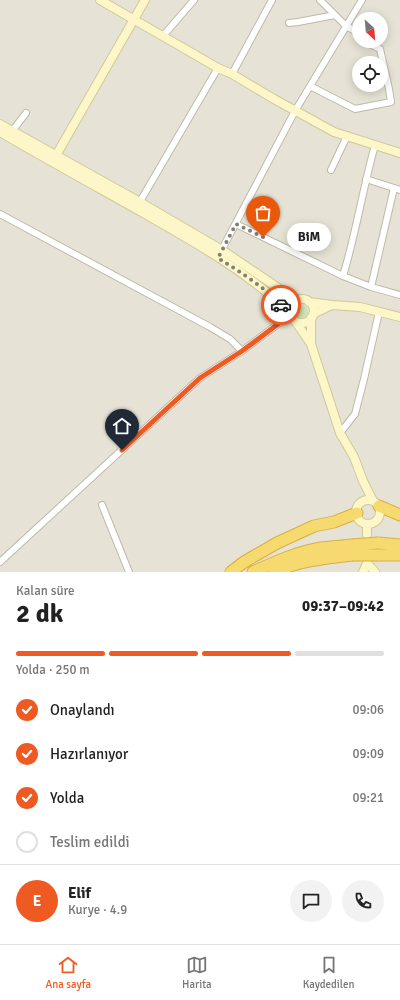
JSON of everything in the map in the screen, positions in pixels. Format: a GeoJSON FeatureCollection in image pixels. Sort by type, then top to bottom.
{"type":"FeatureCollection","features":[{"type":"Feature","properties":{"kind":"highway"},"geometry":{"type":"LineString","coordinates":[[376,504],[400,515]]}},
{"type":"Feature","properties":{"kind":"highway"},"geometry":{"type":"LineString","coordinates":[[231,572],[244,562],[277,542],[314,526],[334,522],[356,513]]}},
{"type":"Feature","properties":{"kind":"highway"},"geometry":{"type":"LineString","coordinates":[[274,572],[378,543],[400,545]]}},
{"type":"Feature","properties":{"kind":"highway"},"geometry":{"type":"LineString","coordinates":[[253,572],[275,562],[321,548],[352,550],[378,555],[400,555]]}},
{"type":"Feature","properties":{"kind":"main road"},"geometry":{"type":"LineString","coordinates":[[100,0],[218,68],[232,74],[334,132],[400,153]]}},
{"type":"Feature","properties":{"kind":"main road"},"geometry":{"type":"LineString","coordinates":[[54,158],[145,0]]}},
{"type":"Feature","properties":{"kind":"main road"},"geometry":{"type":"LineString","coordinates":[[0,124],[10,134],[138,205],[296,300]]}},
{"type":"Feature","properties":{"kind":"main road"},"geometry":{"type":"LineString","coordinates":[[0,132],[10,134]]}},
{"type":"Feature","properties":{"kind":"main road"},"geometry":{"type":"LineString","coordinates":[[220,254],[273,296],[292,317],[311,344],[340,433],[354,457],[363,481],[380,513],[378,520],[371,524],[367,524],[360,520],[356,513],[362,502],[363,481]]}},
{"type":"Feature","properties":{"kind":"main road"},"geometry":{"type":"LineString","coordinates":[[292,317],[290,306],[296,300],[304,299],[310,302],[360,307],[400,317]]}},
{"type":"Feature","properties":{"kind":"main road"},"geometry":{"type":"LineString","coordinates":[[310,302],[313,307],[311,344]]}},
{"type":"Feature","properties":{"kind":"main road"},"geometry":{"type":"LineString","coordinates":[[292,317],[305,322],[312,316],[332,305]]}},
{"type":"Feature","properties":{"kind":"main road"},"geometry":{"type":"LineString","coordinates":[[362,502],[365,501],[376,504]]}},
{"type":"Feature","properties":{"kind":"main road"},"geometry":{"type":"LineString","coordinates":[[367,524],[367,536]]}},
{"type":"Feature","properties":{"kind":"main road"},"geometry":{"type":"LineString","coordinates":[[363,572],[367,563],[375,572]]}},
{"type":"Feature","properties":{"kind":"street"},"geometry":{"type":"LineString","coordinates":[[163,36],[194,0]]}},
{"type":"Feature","properties":{"kind":"street"},"geometry":{"type":"LineString","coordinates":[[232,74],[272,0]]}},
{"type":"Feature","properties":{"kind":"street"},"geometry":{"type":"LineString","coordinates":[[320,0],[346,26],[352,29]]}},
{"type":"Feature","properties":{"kind":"street"},"geometry":{"type":"LineString","coordinates":[[220,254],[295,111],[362,0]]}},
{"type":"Feature","properties":{"kind":"street"},"geometry":{"type":"LineString","coordinates":[[289,23],[334,15]]}},
{"type":"Feature","properties":{"kind":"street"},"geometry":{"type":"LineString","coordinates":[[310,86],[355,108],[390,102],[389,89],[380,49],[378,48]]}},
{"type":"Feature","properties":{"kind":"street"},"geometry":{"type":"LineString","coordinates":[[138,205],[218,68]]}},
{"type":"Feature","properties":{"kind":"street"},"geometry":{"type":"LineString","coordinates":[[10,134],[26,113]]}},
{"type":"Feature","properties":{"kind":"street"},"geometry":{"type":"LineString","coordinates":[[331,170],[347,136]]}},
{"type":"Feature","properties":{"kind":"street"},"geometry":{"type":"LineString","coordinates":[[343,276],[353,242],[366,179],[375,145]]}},
{"type":"Feature","properties":{"kind":"street"},"geometry":{"type":"LineString","coordinates":[[366,179],[397,189],[370,287]]}},
{"type":"Feature","properties":{"kind":"street"},"geometry":{"type":"LineString","coordinates":[[0,214],[210,326],[230,339],[242,351]]}},
{"type":"Feature","properties":{"kind":"street"},"geometry":{"type":"LineString","coordinates":[[236,224],[343,276],[370,287],[400,295]]}},
{"type":"Feature","properties":{"kind":"street"},"geometry":{"type":"LineString","coordinates":[[340,433],[355,414],[379,312]]}},
{"type":"Feature","properties":{"kind":"street"},"geometry":{"type":"LineString","coordinates":[[0,562],[200,378],[292,317]]}},
{"type":"Feature","properties":{"kind":"street"},"geometry":{"type":"LineString","coordinates":[[102,505],[129,572]]}},
{"type":"Feature","properties":{"kind":"shaded area"},"geometry":{"type":"Polygon","coordinates":[[[0,0],[400,0],[400,572],[0,572],[0,0]]]}},
{"type":"Feature","properties":{"kind":"green space"},"geometry":{"type":"Polygon","coordinates":[[[300,306],[304,306],[308,312],[304,318],[300,318],[296,314],[296,310],[300,306]]]}},
{"type":"Feature","properties":{"kind":"way so far"},"geometry":{"type":"LineString","coordinates":[[263,237],[236,224],[218,258],[248,277],[273,296],[281,305]]}},
{"type":"Feature","properties":{"kind":"place","name":"BiM"},"geometry":{"type":"Point","coordinates":[263,237]}},
{"type":"Feature","properties":{"kind":"route"},"geometry":{"type":"LineString","coordinates":[[122,450],[200,378],[242,351],[290,315],[290,313],[281,305]]}}]}
